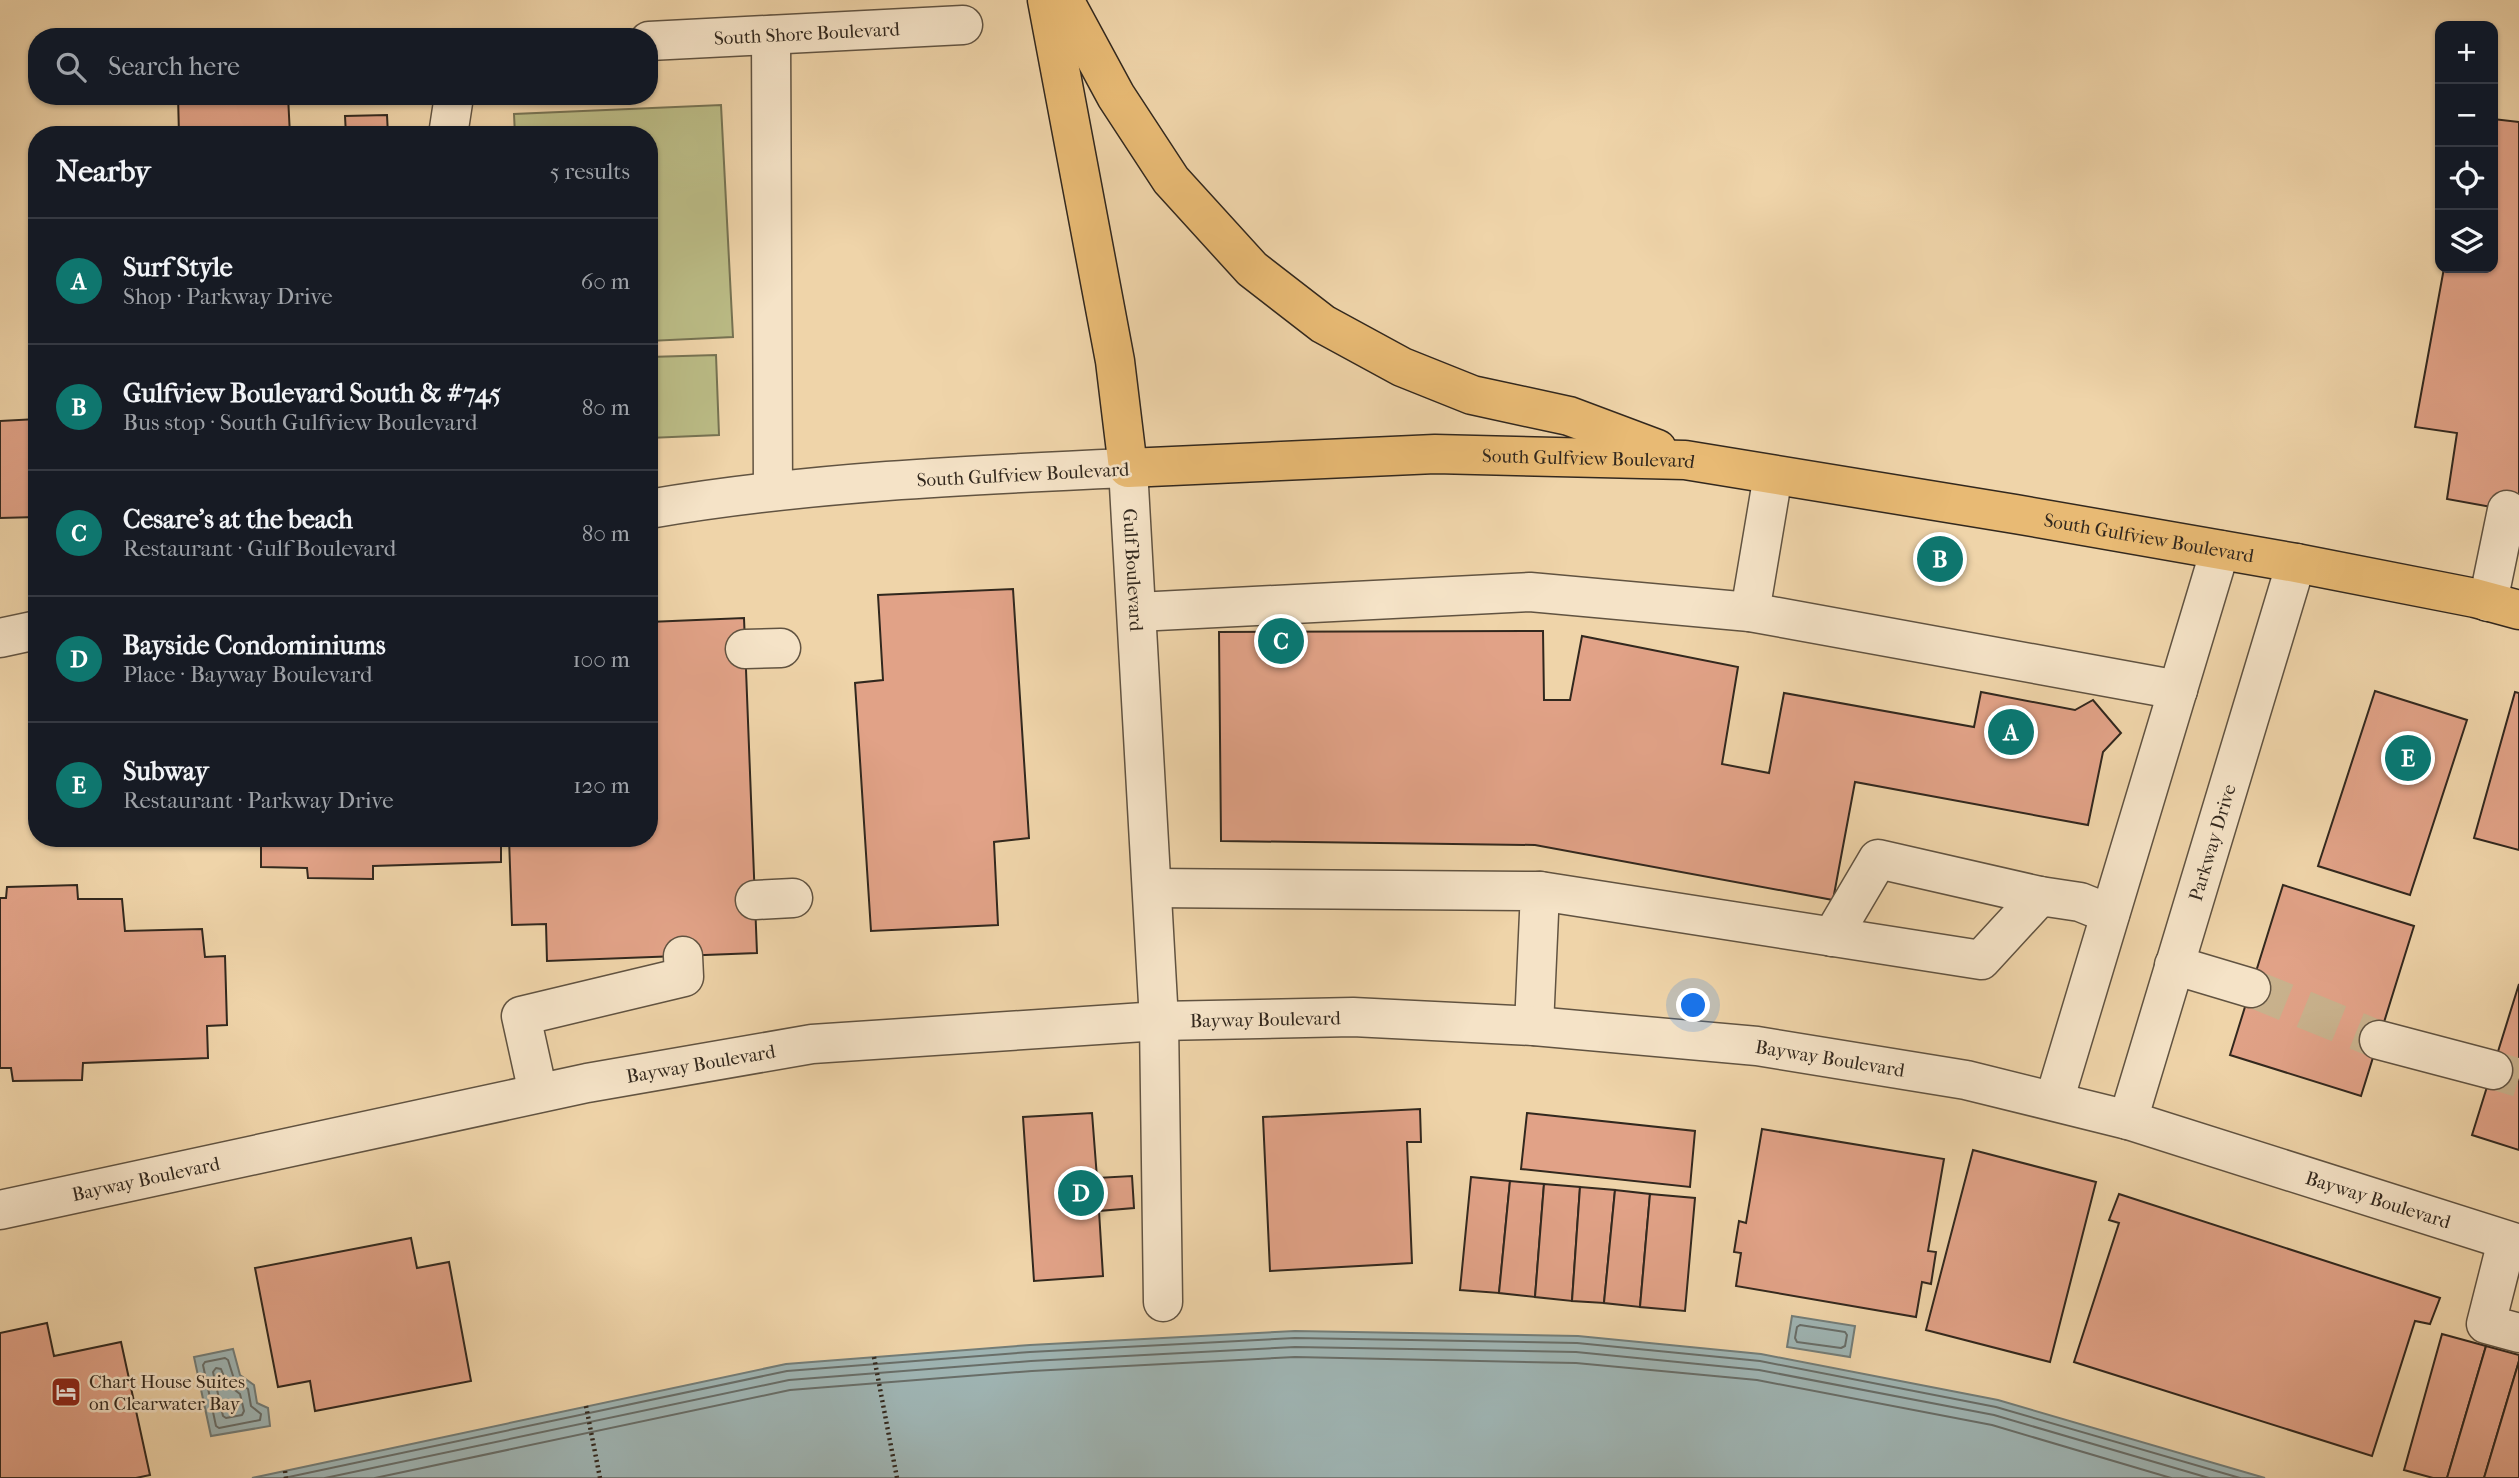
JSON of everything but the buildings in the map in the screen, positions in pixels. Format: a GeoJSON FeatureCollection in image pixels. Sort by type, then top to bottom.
{"type":"FeatureCollection","features":[{"type":"Feature","properties":{"kind":"main road","name":"Gulf Boulevard"},"geometry":{"type":"LineString","coordinates":[[1047,0],[1115,361],[1128,468]]}},
{"type":"Feature","properties":{"kind":"main road"},"geometry":{"type":"LineString","coordinates":[[1064,0],[1116,96],[1171,180],[1252,269],[1323,324],[1402,367],[1472,395],[1569,416],[1685,460]]}},
{"type":"Feature","properties":{"kind":"main road","name":"South Gulfview Boulevard"},"geometry":{"type":"LineString","coordinates":[[1128,468],[1435,454],[1685,460],[2296,563],[2504,606]]}},
{"type":"Feature","properties":{"kind":"street","name":"South Shore Boulevard"},"geometry":{"type":"LineString","coordinates":[[658,41],[963,25]]}},
{"type":"Feature","properties":{"kind":"street"},"geometry":{"type":"LineString","coordinates":[[773,491],[786,34]]}},
{"type":"Feature","properties":{"kind":"street"},"geometry":{"type":"LineString","coordinates":[[449,126],[453,105]]}},
{"type":"Feature","properties":{"kind":"street","name":"South Gulfview Boulevard"},"geometry":{"type":"LineString","coordinates":[[658,508],[727,496],[930,477],[1128,468]]}},
{"type":"Feature","properties":{"kind":"street","name":"Gulf Boulevard"},"geometry":{"type":"LineString","coordinates":[[1128,468],[1159,1021],[1163,1302]]}},
{"type":"Feature","properties":{"kind":"street"},"geometry":{"type":"LineString","coordinates":[[1750,612],[1773,475]]}},
{"type":"Feature","properties":{"kind":"street"},"geometry":{"type":"LineString","coordinates":[[2504,606],[2507,510]]}},
{"type":"Feature","properties":{"kind":"street"},"geometry":{"type":"LineString","coordinates":[[2054,1101],[2220,550]]}},
{"type":"Feature","properties":{"kind":"street","name":"Parkway Drive"},"geometry":{"type":"LineString","coordinates":[[2128,1120],[2296,563]]}},
{"type":"Feature","properties":{"kind":"street"},"geometry":{"type":"LineString","coordinates":[[1137,612],[1530,592],[1750,612],[2178,690]]}},
{"type":"Feature","properties":{"kind":"street"},"geometry":{"type":"LineString","coordinates":[[0,638],[28,632]]}},
{"type":"Feature","properties":{"kind":"street"},"geometry":{"type":"LineString","coordinates":[[1832,937],[1878,859],[2040,896],[2080,902],[2110,914]]}},
{"type":"Feature","properties":{"kind":"street"},"geometry":{"type":"LineString","coordinates":[[1152,888],[1540,891],[1981,960],[2040,896]]}},
{"type":"Feature","properties":{"kind":"street"},"geometry":{"type":"LineString","coordinates":[[1534,1026],[1540,891]]}},
{"type":"Feature","properties":{"kind":"street"},"geometry":{"type":"LineString","coordinates":[[755,900],[793,898]]}},
{"type":"Feature","properties":{"kind":"street"},"geometry":{"type":"LineString","coordinates":[[538,1093],[521,1016],[684,977],[683,956]]}},
{"type":"Feature","properties":{"kind":"street"},"geometry":{"type":"LineString","coordinates":[[2174,965],[2251,988]]}},
{"type":"Feature","properties":{"kind":"street","name":"Bayway Boulevard"},"geometry":{"type":"LineString","coordinates":[[0,1210],[538,1093],[812,1044],[1159,1021],[1353,1017],[1534,1026],[1757,1046],[1966,1080],[2128,1120],[2513,1242]]}},
{"type":"Feature","properties":{"kind":"street"},"geometry":{"type":"LineString","coordinates":[[2379,1040],[2493,1070]]}},
{"type":"Feature","properties":{"kind":"street"},"geometry":{"type":"LineString","coordinates":[[2513,1242],[2486,1324],[2519,1333]]}},
{"type":"Feature","properties":{"kind":"path"},"geometry":{"type":"LineString","coordinates":[[874,1357],[897,1478]]}},
{"type":"Feature","properties":{"kind":"path"},"geometry":{"type":"LineString","coordinates":[[586,1406],[600,1478]]}},
{"type":"Feature","properties":{"kind":"path"},"geometry":{"type":"LineString","coordinates":[[285,1471],[286,1478]]}},
{"type":"Feature","properties":{"kind":"green space"},"geometry":{"type":"Polygon","coordinates":[[[721,105],[733,337],[658,341],[658,126],[515,126],[514,114],[721,105]]]}},
{"type":"Feature","properties":{"kind":"green space"},"geometry":{"type":"Polygon","coordinates":[[[716,355],[719,435],[658,438],[658,357],[716,355]]]}},
{"type":"Feature","properties":{"kind":"water"},"geometry":{"type":"Polygon","coordinates":[[[1792,1316],[1855,1326],[1850,1357],[1787,1347],[1792,1316]]]}},
{"type":"Feature","properties":{"kind":"water"},"geometry":{"type":"Polygon","coordinates":[[[1295,1331],[1578,1336],[1761,1354],[1998,1400],[2265,1478],[252,1478],[786,1364],[1030,1345],[1295,1331]]]}},
{"type":"Feature","properties":{"kind":"water"},"geometry":{"type":"Polygon","coordinates":[[[233,1349],[240,1375],[254,1385],[257,1403],[268,1408],[270,1426],[211,1436],[194,1357],[233,1349]]]}},
{"type":"Feature","properties":{"kind":"tunnel"},"geometry":{"type":"LineString","coordinates":[[2251,988],[2379,1040]]}},
{"type":"Feature","properties":{"kind":"tunnel"},"geometry":{"type":"LineString","coordinates":[[2493,1070],[2519,1078]]}},
{"type":"Feature","properties":{"kind":"place","name":"Gulfview Boulevard South & #745"},"geometry":{"type":"Point","coordinates":[1940,559]}},
{"type":"Feature","properties":{"kind":"place","name":"Cesare's at the beach"},"geometry":{"type":"Point","coordinates":[1281,641]}},
{"type":"Feature","properties":{"kind":"place","name":"Surf Style"},"geometry":{"type":"Point","coordinates":[2011,732]}},
{"type":"Feature","properties":{"kind":"place","name":"Subway"},"geometry":{"type":"Point","coordinates":[2408,758]}},
{"type":"Feature","properties":{"kind":"place","name":"Bayside Condominiums"},"geometry":{"type":"Point","coordinates":[1081,1193]}},
{"type":"Feature","properties":{"kind":"place","name":"Chart House Suites on Clearwater Bay"},"geometry":{"type":"Point","coordinates":[66,1392]}}]}
